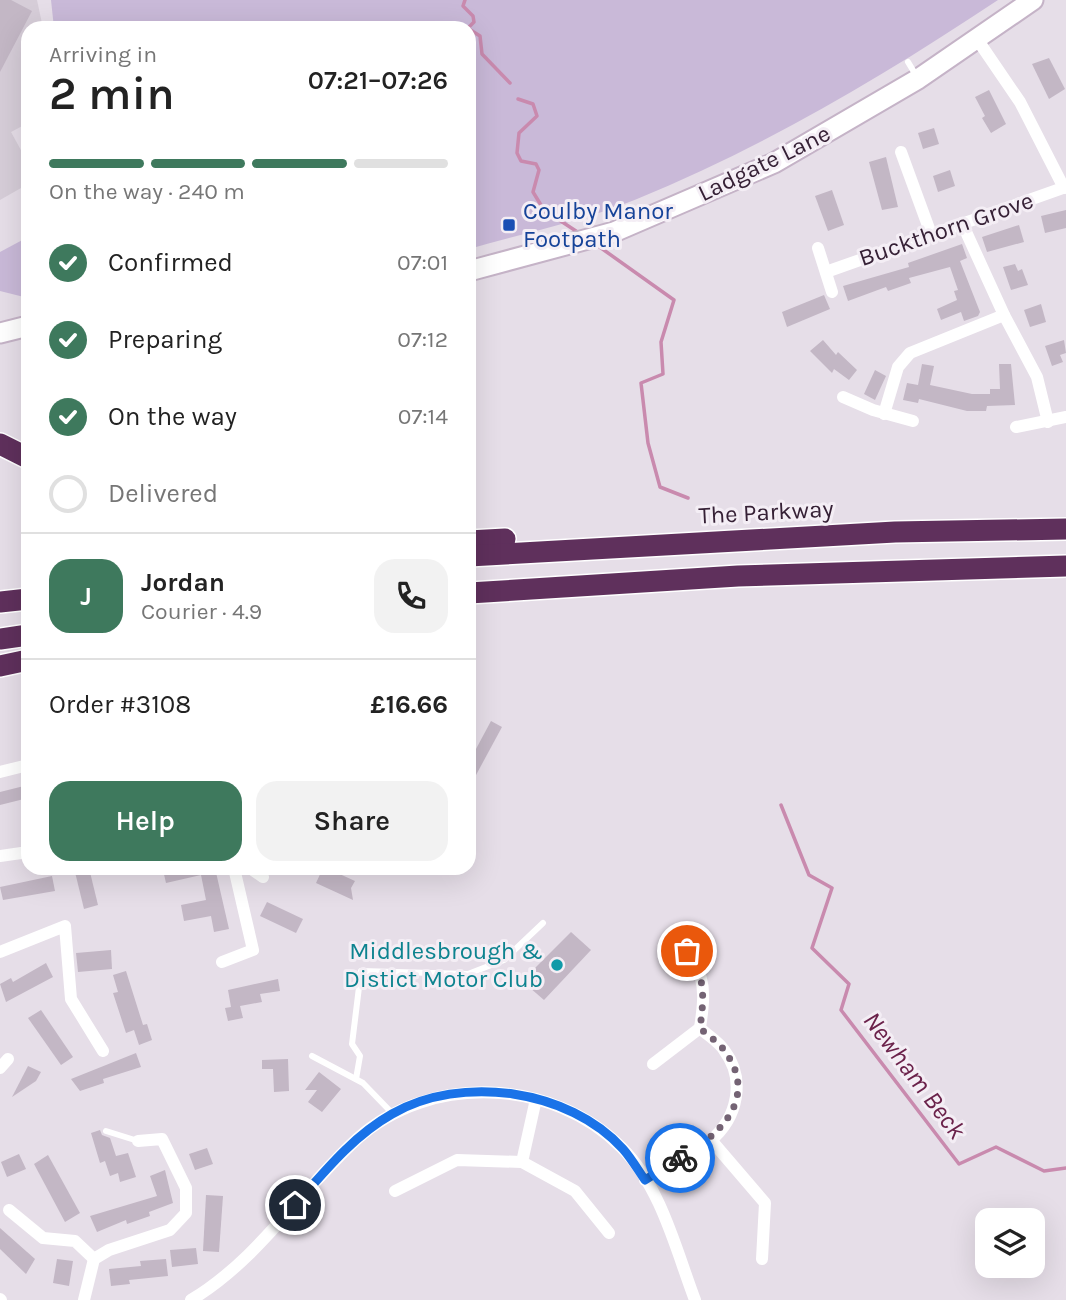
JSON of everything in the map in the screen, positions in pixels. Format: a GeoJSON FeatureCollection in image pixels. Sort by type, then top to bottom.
{"type":"FeatureCollection","features":[{"type":"Feature","properties":{"kind":"highway"},"geometry":{"type":"LineString","coordinates":[[0,444],[21,454]]}},
{"type":"Feature","properties":{"kind":"highway","name":"The Parkway"},"geometry":{"type":"LineString","coordinates":[[476,556],[659,543],[895,532],[1066,529]]}},
{"type":"Feature","properties":{"kind":"highway"},"geometry":{"type":"LineString","coordinates":[[476,541],[575,534],[659,543]]}},
{"type":"Feature","properties":{"kind":"highway"},"geometry":{"type":"LineString","coordinates":[[476,593],[737,576],[1066,566]]}},
{"type":"Feature","properties":{"kind":"highway"},"geometry":{"type":"LineString","coordinates":[[0,602],[21,600]]}},
{"type":"Feature","properties":{"kind":"highway"},"geometry":{"type":"LineString","coordinates":[[0,639],[21,636]]}},
{"type":"Feature","properties":{"kind":"highway"},"geometry":{"type":"LineString","coordinates":[[0,666],[21,662]]}},
{"type":"Feature","properties":{"kind":"main road","name":"Ladgate Lane"},"geometry":{"type":"LineString","coordinates":[[476,269],[614,232],[774,163],[918,79],[1034,0]]}},
{"type":"Feature","properties":{"kind":"street"},"geometry":{"type":"LineString","coordinates":[[977,39],[1020,102],[1065,187]]}},
{"type":"Feature","properties":{"kind":"street"},"geometry":{"type":"LineString","coordinates":[[901,152],[931,234]]}},
{"type":"Feature","properties":{"kind":"street","name":"Buckthorn Grove"},"geometry":{"type":"LineString","coordinates":[[826,272],[1065,187]]}},
{"type":"Feature","properties":{"kind":"street"},"geometry":{"type":"LineString","coordinates":[[962,223],[1004,315],[1037,377],[1048,422]]}},
{"type":"Feature","properties":{"kind":"street"},"geometry":{"type":"LineString","coordinates":[[818,248],[832,292]]}},
{"type":"Feature","properties":{"kind":"street"},"geometry":{"type":"LineString","coordinates":[[884,414],[898,368],[910,352],[1004,315]]}},
{"type":"Feature","properties":{"kind":"street"},"geometry":{"type":"LineString","coordinates":[[844,397],[884,414],[913,421]]}},
{"type":"Feature","properties":{"kind":"street"},"geometry":{"type":"LineString","coordinates":[[1016,427],[1066,417]]}},
{"type":"Feature","properties":{"kind":"street"},"geometry":{"type":"LineString","coordinates":[[0,772],[21,767]]}},
{"type":"Feature","properties":{"kind":"street"},"geometry":{"type":"LineString","coordinates":[[0,856],[21,853]]}},
{"type":"Feature","properties":{"kind":"street"},"geometry":{"type":"LineString","coordinates":[[222,962],[253,950],[236,875]]}},
{"type":"Feature","properties":{"kind":"street"},"geometry":{"type":"LineString","coordinates":[[0,952],[65,926],[71,999],[103,1051]]}},
{"type":"Feature","properties":{"kind":"street"},"geometry":{"type":"LineString","coordinates":[[653,1064],[700,1028],[705,996],[699,967],[674,935]]}},
{"type":"Feature","properties":{"kind":"street"},"geometry":{"type":"LineString","coordinates":[[645,1180],[711,1140],[727,1121],[737,1099],[736,1071],[724,1049],[700,1028]]}},
{"type":"Feature","properties":{"kind":"street"},"geometry":{"type":"LineString","coordinates":[[191,1300],[219,1283],[277,1226],[341,1155],[392,1113],[431,1098],[469,1092],[506,1092],[537,1099],[598,1128],[623,1149],[645,1180],[664,1219],[695,1300]]}},
{"type":"Feature","properties":{"kind":"street"},"geometry":{"type":"LineString","coordinates":[[522,1162],[537,1099]]}},
{"type":"Feature","properties":{"kind":"street"},"geometry":{"type":"LineString","coordinates":[[84,1300],[94,1259],[109,1250],[170,1230],[186,1213],[186,1188],[162,1139],[138,1141]]}},
{"type":"Feature","properties":{"kind":"street"},"geometry":{"type":"LineString","coordinates":[[711,1140],[765,1203],[762,1259]]}},
{"type":"Feature","properties":{"kind":"street"},"geometry":{"type":"LineString","coordinates":[[395,1191],[457,1160],[522,1162],[575,1191],[609,1233]]}},
{"type":"Feature","properties":{"kind":"street"},"geometry":{"type":"LineString","coordinates":[[9,1210],[43,1238],[75,1241],[94,1259]]}},
{"type":"Feature","properties":{"kind":"lane"},"geometry":{"type":"LineString","coordinates":[[908,62],[918,79]]}},
{"type":"Feature","properties":{"kind":"lane"},"geometry":{"type":"LineString","coordinates":[[356,1079],[360,1056],[352,1044],[361,971],[468,974],[505,960],[543,923]]}},
{"type":"Feature","properties":{"kind":"lane"},"geometry":{"type":"LineString","coordinates":[[312,1056],[356,1079],[392,1113]]}},
{"type":"Feature","properties":{"kind":"lane"},"geometry":{"type":"LineString","coordinates":[[106,1131],[138,1141]]}},
{"type":"Feature","properties":{"kind":"shaded area"},"geometry":{"type":"Polygon","coordinates":[[[0,0],[37,0],[42,21],[21,21],[21,127],[11,132],[21,150],[21,188],[0,200],[0,0]]]}},
{"type":"Feature","properties":{"kind":"shaded area"},"geometry":{"type":"Polygon","coordinates":[[[51,0],[998,0],[867,83],[732,156],[637,199],[596,214],[476,247],[476,21],[53,21],[51,0]]]}},
{"type":"Feature","properties":{"kind":"shaded area"},"geometry":{"type":"Polygon","coordinates":[[[21,241],[21,296],[0,291],[0,252],[21,241]]]}},
{"type":"Feature","properties":{"kind":"building"},"geometry":{"type":"Polygon","coordinates":[[[0,0],[11,0],[32,11],[27,21],[21,21],[21,32],[0,72],[0,0]]]}},
{"type":"Feature","properties":{"kind":"building"},"geometry":{"type":"Polygon","coordinates":[[[1049,58],[1065,89],[1049,99],[1032,64],[1049,58]]]}},
{"type":"Feature","properties":{"kind":"building"},"geometry":{"type":"Polygon","coordinates":[[[989,90],[1006,124],[991,133],[982,118],[985,116],[975,97],[989,90]]]}},
{"type":"Feature","properties":{"kind":"building"},"geometry":{"type":"Polygon","coordinates":[[[934,128],[939,144],[923,149],[918,133],[934,128]]]}},
{"type":"Feature","properties":{"kind":"building"},"geometry":{"type":"Polygon","coordinates":[[[886,157],[898,207],[882,210],[869,162],[886,157]]]}},
{"type":"Feature","properties":{"kind":"building"},"geometry":{"type":"Polygon","coordinates":[[[950,170],[955,186],[938,192],[933,176],[950,170]]]}},
{"type":"Feature","properties":{"kind":"building"},"geometry":{"type":"Polygon","coordinates":[[[832,190],[844,225],[828,231],[815,196],[832,190]]]}},
{"type":"Feature","properties":{"kind":"building"},"geometry":{"type":"Polygon","coordinates":[[[1066,210],[1066,228],[1045,233],[1041,216],[1066,210]]]}},
{"type":"Feature","properties":{"kind":"building"},"geometry":{"type":"Polygon","coordinates":[[[1019,225],[1024,242],[987,252],[982,237],[1019,225]]]}},
{"type":"Feature","properties":{"kind":"building"},"geometry":{"type":"Polygon","coordinates":[[[962,244],[967,258],[960,261],[980,312],[978,316],[964,321],[961,312],[941,320],[937,309],[957,300],[954,291],[958,290],[950,267],[909,278],[911,283],[888,291],[886,287],[848,301],[843,286],[909,267],[908,263],[962,244]]]}},
{"type":"Feature","properties":{"kind":"building"},"geometry":{"type":"Polygon","coordinates":[[[1015,264],[1018,271],[1022,269],[1028,285],[1011,290],[1003,267],[1015,264]]]}},
{"type":"Feature","properties":{"kind":"building"},"geometry":{"type":"Polygon","coordinates":[[[824,295],[830,309],[787,327],[782,312],[824,295]]]}},
{"type":"Feature","properties":{"kind":"building"},"geometry":{"type":"Polygon","coordinates":[[[1041,304],[1046,322],[1030,327],[1024,310],[1041,304]]]}},
{"type":"Feature","properties":{"kind":"building"},"geometry":{"type":"Polygon","coordinates":[[[823,340],[836,355],[838,352],[857,370],[849,380],[834,369],[832,373],[810,351],[823,340]]]}},
{"type":"Feature","properties":{"kind":"building"},"geometry":{"type":"Polygon","coordinates":[[[1064,340],[1066,353],[1060,355],[1063,362],[1052,366],[1045,346],[1064,340]]]}},
{"type":"Feature","properties":{"kind":"building"},"geometry":{"type":"Polygon","coordinates":[[[922,364],[934,366],[930,385],[972,394],[990,394],[990,389],[1000,389],[999,364],[1011,364],[1015,405],[987,406],[986,411],[967,411],[919,399],[918,403],[903,400],[907,383],[918,385],[922,364]]]}},
{"type":"Feature","properties":{"kind":"building"},"geometry":{"type":"Polygon","coordinates":[[[875,370],[886,376],[875,400],[864,394],[875,370]]]}},
{"type":"Feature","properties":{"kind":"building"},"geometry":{"type":"Polygon","coordinates":[[[491,721],[502,727],[476,775],[476,749],[491,721]]]}},
{"type":"Feature","properties":{"kind":"building"},"geometry":{"type":"Polygon","coordinates":[[[21,787],[21,800],[0,805],[0,792],[21,787]]]}},
{"type":"Feature","properties":{"kind":"building"},"geometry":{"type":"Polygon","coordinates":[[[76,875],[91,875],[98,905],[84,909],[76,875]]]}},
{"type":"Feature","properties":{"kind":"building"},"geometry":{"type":"Polygon","coordinates":[[[164,875],[201,875],[166,883],[164,875]]]}},
{"type":"Feature","properties":{"kind":"building"},"geometry":{"type":"Polygon","coordinates":[[[201,875],[217,875],[229,929],[214,932],[211,916],[184,921],[181,905],[206,900],[201,875]]]}},
{"type":"Feature","properties":{"kind":"building"},"geometry":{"type":"Polygon","coordinates":[[[320,875],[342,875],[355,881],[351,888],[353,900],[316,883],[320,875]]]}},
{"type":"Feature","properties":{"kind":"building"},"geometry":{"type":"Polygon","coordinates":[[[52,876],[55,891],[3,900],[0,887],[52,876]]]}},
{"type":"Feature","properties":{"kind":"building"},"geometry":{"type":"Polygon","coordinates":[[[267,902],[303,919],[296,933],[260,916],[267,902]]]}},
{"type":"Feature","properties":{"kind":"building","name":"Middlesbrough & Distict Motor Club"},"geometry":{"type":"Polygon","coordinates":[[[571,932],[591,950],[544,1000],[522,981],[571,932]]]}},
{"type":"Feature","properties":{"kind":"building"},"geometry":{"type":"Polygon","coordinates":[[[111,950],[112,969],[78,972],[76,953],[111,950]]]}},
{"type":"Feature","properties":{"kind":"building"},"geometry":{"type":"Polygon","coordinates":[[[46,963],[53,977],[6,1002],[0,984],[11,978],[13,982],[46,963]]]}},
{"type":"Feature","properties":{"kind":"building"},"geometry":{"type":"Polygon","coordinates":[[[126,971],[143,1025],[147,1024],[152,1040],[139,1045],[134,1030],[126,1033],[113,993],[118,992],[113,975],[126,971]]]}},
{"type":"Feature","properties":{"kind":"building"},"geometry":{"type":"Polygon","coordinates":[[[278,979],[280,991],[260,994],[262,1002],[240,1006],[243,1018],[228,1021],[225,1008],[231,1007],[228,990],[278,979]]]}},
{"type":"Feature","properties":{"kind":"building"},"geometry":{"type":"Polygon","coordinates":[[[41,1010],[73,1057],[61,1065],[28,1018],[41,1010]]]}},
{"type":"Feature","properties":{"kind":"building"},"geometry":{"type":"Polygon","coordinates":[[[136,1053],[141,1067],[103,1079],[104,1083],[80,1091],[71,1079],[136,1053]]]}},
{"type":"Feature","properties":{"kind":"building"},"geometry":{"type":"Polygon","coordinates":[[[288,1059],[289,1091],[274,1092],[273,1069],[262,1069],[262,1060],[288,1059]]]}},
{"type":"Feature","properties":{"kind":"building"},"geometry":{"type":"Polygon","coordinates":[[[28,1066],[41,1072],[36,1081],[12,1097],[28,1066]]]}},
{"type":"Feature","properties":{"kind":"building"},"geometry":{"type":"Polygon","coordinates":[[[319,1072],[341,1089],[322,1112],[308,1102],[317,1090],[305,1090],[319,1072]]]}},
{"type":"Feature","properties":{"kind":"building"},"geometry":{"type":"Polygon","coordinates":[[[100,1130],[102,1135],[110,1138],[116,1156],[128,1153],[136,1177],[120,1182],[118,1173],[110,1176],[105,1161],[100,1163],[91,1133],[100,1130]]]}},
{"type":"Feature","properties":{"kind":"building"},"geometry":{"type":"Polygon","coordinates":[[[207,1148],[213,1164],[195,1170],[189,1154],[207,1148]]]}},
{"type":"Feature","properties":{"kind":"building"},"geometry":{"type":"Polygon","coordinates":[[[19,1154],[26,1169],[7,1177],[1,1162],[19,1154]]]}},
{"type":"Feature","properties":{"kind":"building"},"geometry":{"type":"Polygon","coordinates":[[[48,1155],[80,1213],[65,1222],[34,1164],[48,1155]]]}},
{"type":"Feature","properties":{"kind":"building"},"geometry":{"type":"Polygon","coordinates":[[[165,1170],[173,1203],[149,1212],[150,1216],[127,1224],[126,1220],[97,1232],[90,1216],[157,1196],[150,1176],[165,1170]]]}},
{"type":"Feature","properties":{"kind":"building"},"geometry":{"type":"Polygon","coordinates":[[[206,1195],[223,1196],[219,1252],[203,1251],[206,1195]]]}},
{"type":"Feature","properties":{"kind":"building"},"geometry":{"type":"Polygon","coordinates":[[[0,1228],[35,1259],[26,1274],[0,1249],[0,1228]]]}},
{"type":"Feature","properties":{"kind":"building"},"geometry":{"type":"Polygon","coordinates":[[[196,1248],[198,1264],[172,1267],[170,1250],[196,1248]]]}},
{"type":"Feature","properties":{"kind":"building"},"geometry":{"type":"Polygon","coordinates":[[[57,1259],[73,1261],[69,1286],[53,1283],[57,1259]]]}},
{"type":"Feature","properties":{"kind":"building"},"geometry":{"type":"Polygon","coordinates":[[[166,1259],[168,1276],[129,1280],[130,1284],[111,1286],[109,1269],[141,1266],[140,1261],[166,1259]]]}},
{"type":"Feature","properties":{"kind":"waterway","name":"Newham Beck"},"geometry":{"type":"LineString","coordinates":[[465,0],[463,6],[473,16],[474,21]]}},
{"type":"Feature","properties":{"kind":"waterway","name":"Newham Beck"},"geometry":{"type":"LineString","coordinates":[[476,33],[480,36],[482,54],[510,83]]}},
{"type":"Feature","properties":{"kind":"waterway"},"geometry":{"type":"LineString","coordinates":[[518,99],[533,104],[537,116],[519,133],[517,153],[521,161],[536,164],[539,170],[533,192],[544,210],[579,233]]}},
{"type":"Feature","properties":{"kind":"waterway"},"geometry":{"type":"LineString","coordinates":[[594,243],[674,300],[661,342],[663,374],[641,383],[648,443],[660,487],[688,498]]}},
{"type":"Feature","properties":{"kind":"waterway","name":"Newham Beck"},"geometry":{"type":"LineString","coordinates":[[781,805],[809,875],[832,888],[812,948],[849,984],[841,1010],[959,1164],[996,1147],[1044,1171],[1066,1168]]}},
{"type":"Feature","properties":{"kind":"way so far"},"geometry":{"type":"LineString","coordinates":[[680,1158],[711,1140],[727,1121],[737,1099],[736,1071],[724,1049],[700,1028],[705,996],[699,967],[687,951]]}},
{"type":"Feature","properties":{"kind":"place","name":"Coulby Manor Footpath"},"geometry":{"type":"Point","coordinates":[509,225]}},
{"type":"Feature","properties":{"kind":"place","name":"Middlesbrough & Distict Motor Club"},"geometry":{"type":"Point","coordinates":[557,965]}},
{"type":"Feature","properties":{"kind":"route"},"geometry":{"type":"LineString","coordinates":[[295,1205],[359,1137],[392,1113],[431,1098],[469,1092],[506,1092],[537,1099],[569,1112],[598,1128],[623,1149],[645,1180],[680,1158]]}}]}
